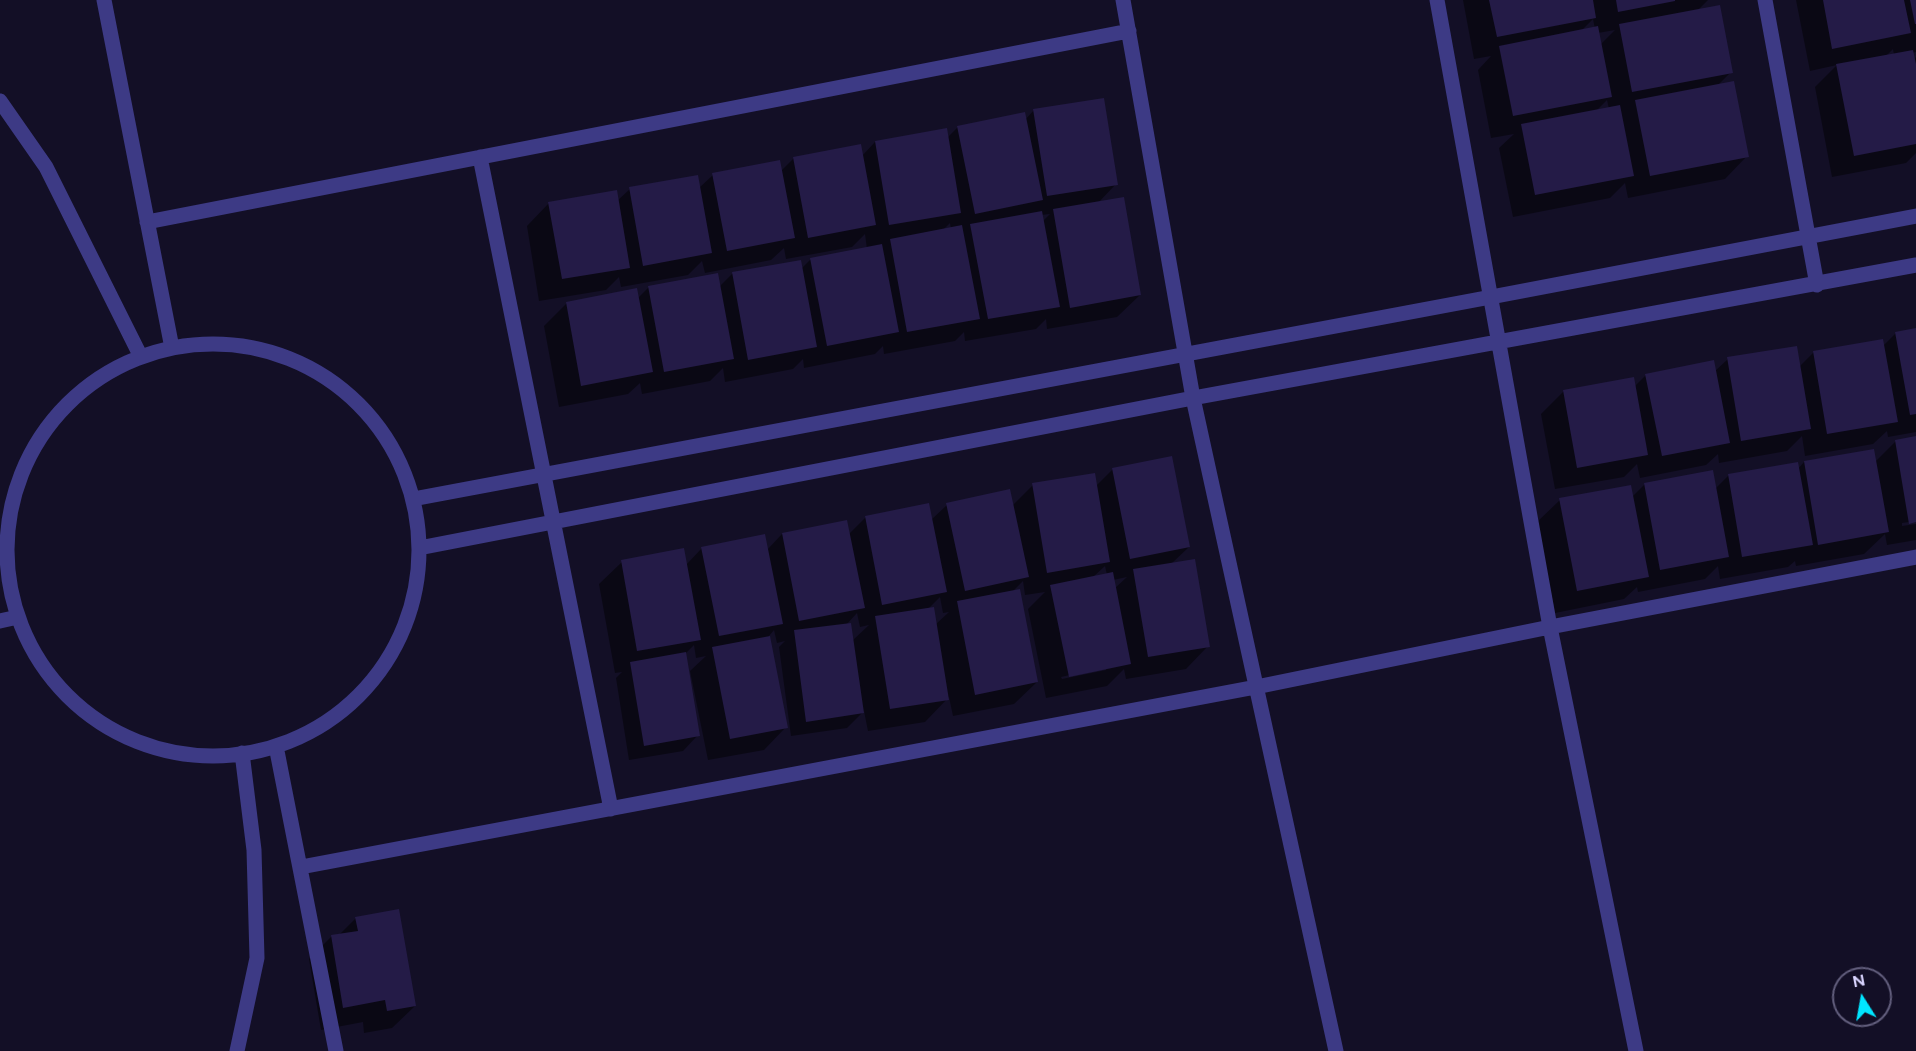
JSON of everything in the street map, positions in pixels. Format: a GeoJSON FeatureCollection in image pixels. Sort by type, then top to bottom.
{"type":"FeatureCollection","features":[{"type":"Feature","properties":{"kind":"street"},"geometry":{"type":"LineString","coordinates":[[104,0],[172,348]]}},
{"type":"Feature","properties":{"kind":"street"},"geometry":{"type":"LineString","coordinates":[[1123,0],[1193,398],[1336,1051]]}},
{"type":"Feature","properties":{"kind":"street"},"geometry":{"type":"LineString","coordinates":[[1437,0],[1550,627],[1636,1051]]}},
{"type":"Feature","properties":{"kind":"street"},"geometry":{"type":"LineString","coordinates":[[1765,0],[1817,285]]}},
{"type":"Feature","properties":{"kind":"street"},"geometry":{"type":"LineString","coordinates":[[147,222],[1129,31]]}},
{"type":"Feature","properties":{"kind":"street"},"geometry":{"type":"LineString","coordinates":[[0,101],[46,167],[141,357]]}},
{"type":"Feature","properties":{"kind":"street"},"geometry":{"type":"LineString","coordinates":[[480,157],[611,808]]}},
{"type":"Feature","properties":{"kind":"street"},"geometry":{"type":"LineString","coordinates":[[414,499],[1916,216]]}},
{"type":"Feature","properties":{"kind":"street"},"geometry":{"type":"LineString","coordinates":[[419,548],[1193,398],[1916,265]]}},
{"type":"Feature","properties":{"kind":"street"},"geometry":{"type":"LineString","coordinates":[[242,346],[276,353],[308,367],[338,385],[363,408],[385,435],[402,466],[414,499],[419,548],[413,601],[401,634],[384,664],[363,691],[337,714],[308,732],[276,746],[242,753],[208,755],[174,751],[141,742],[110,728],[81,708],[57,684],[36,657],[18,617],[11,593],[4,566],[7,529],[14,496],[24,466],[40,437],[60,412],[84,389],[111,371],[141,357],[172,348],[242,346]]}},
{"type":"Feature","properties":{"kind":"street"},"geometry":{"type":"LineString","coordinates":[[300,867],[1256,687],[1550,627],[1916,557]]}},
{"type":"Feature","properties":{"kind":"street"},"geometry":{"type":"LineString","coordinates":[[0,621],[18,617]]}},
{"type":"Feature","properties":{"kind":"street"},"geometry":{"type":"LineString","coordinates":[[276,746],[336,1051]]}},
{"type":"Feature","properties":{"kind":"street"},"geometry":{"type":"LineString","coordinates":[[237,1051],[257,958],[254,850],[242,753]]}},
{"type":"Feature","properties":{"kind":"building"},"geometry":{"type":"Polygon","coordinates":[[[1489,0],[1593,0],[1596,18],[1497,37],[1489,0]]]}},
{"type":"Feature","properties":{"kind":"building"},"geometry":{"type":"Polygon","coordinates":[[[1616,0],[1675,0],[1675,1],[1618,12],[1616,0]]]}},
{"type":"Feature","properties":{"kind":"building"},"geometry":{"type":"Polygon","coordinates":[[[1823,0],[1904,0],[1911,33],[1832,49],[1823,0]]]}},
{"type":"Feature","properties":{"kind":"building"},"geometry":{"type":"Polygon","coordinates":[[[1910,0],[1916,0],[1916,24],[1915,24],[1910,0]]]}},
{"type":"Feature","properties":{"kind":"building"},"geometry":{"type":"Polygon","coordinates":[[[1720,5],[1733,73],[1632,92],[1619,24],[1720,5]]]}},
{"type":"Feature","properties":{"kind":"building"},"geometry":{"type":"Polygon","coordinates":[[[1598,26],[1612,97],[1513,116],[1499,46],[1598,26]]]}},
{"type":"Feature","properties":{"kind":"building"},"geometry":{"type":"Polygon","coordinates":[[[1913,50],[1916,64],[1916,144],[1854,156],[1836,64],[1913,50]]]}},
{"type":"Feature","properties":{"kind":"building"},"geometry":{"type":"Polygon","coordinates":[[[1734,81],[1749,157],[1650,176],[1635,100],[1734,81]]]}},
{"type":"Feature","properties":{"kind":"building"},"geometry":{"type":"Polygon","coordinates":[[[1104,98],[1118,185],[1047,196],[1033,109],[1104,98]]]}},
{"type":"Feature","properties":{"kind":"building"},"geometry":{"type":"Polygon","coordinates":[[[1620,105],[1634,176],[1535,195],[1521,124],[1620,105]]]}},
{"type":"Feature","properties":{"kind":"building"},"geometry":{"type":"Polygon","coordinates":[[[1025,112],[1043,200],[975,214],[957,126],[1025,112]]]}},
{"type":"Feature","properties":{"kind":"building"},"geometry":{"type":"Polygon","coordinates":[[[947,128],[961,213],[889,225],[875,141],[947,128]]]}},
{"type":"Feature","properties":{"kind":"building"},"geometry":{"type":"Polygon","coordinates":[[[861,144],[876,225],[808,238],[793,157],[861,144]]]}},
{"type":"Feature","properties":{"kind":"building"},"geometry":{"type":"Polygon","coordinates":[[[780,160],[795,238],[727,251],[712,173],[780,160]]]}},
{"type":"Feature","properties":{"kind":"building"},"geometry":{"type":"Polygon","coordinates":[[[698,175],[712,253],[643,266],[629,187],[698,175]]]}},
{"type":"Feature","properties":{"kind":"building"},"geometry":{"type":"Polygon","coordinates":[[[617,190],[630,268],[562,279],[548,202],[617,190]]]}},
{"type":"Feature","properties":{"kind":"building"},"geometry":{"type":"Polygon","coordinates":[[[1124,197],[1141,295],[1070,308],[1053,209],[1124,197]]]}},
{"type":"Feature","properties":{"kind":"building"},"geometry":{"type":"Polygon","coordinates":[[[1042,211],[1060,307],[988,319],[970,224],[1042,211]]]}},
{"type":"Feature","properties":{"kind":"building"},"geometry":{"type":"Polygon","coordinates":[[[962,225],[980,319],[907,332],[890,239],[962,225]]]}},
{"type":"Feature","properties":{"kind":"building"},"geometry":{"type":"Polygon","coordinates":[[[882,244],[899,332],[827,346],[810,258],[882,244]]]}},
{"type":"Feature","properties":{"kind":"building"},"geometry":{"type":"Polygon","coordinates":[[[801,260],[817,347],[748,360],[732,272],[801,260]]]}},
{"type":"Feature","properties":{"kind":"building"},"geometry":{"type":"Polygon","coordinates":[[[718,273],[734,359],[664,372],[648,286],[718,273]]]}},
{"type":"Feature","properties":{"kind":"building"},"geometry":{"type":"Polygon","coordinates":[[[637,288],[653,372],[581,386],[566,302],[637,288]]]}},
{"type":"Feature","properties":{"kind":"building"},"geometry":{"type":"Polygon","coordinates":[[[1916,328],[1916,414],[1910,415],[1895,332],[1916,328]]]}},
{"type":"Feature","properties":{"kind":"building"},"geometry":{"type":"Polygon","coordinates":[[[1883,339],[1898,422],[1827,434],[1813,351],[1883,339]]]}},
{"type":"Feature","properties":{"kind":"building"},"geometry":{"type":"Polygon","coordinates":[[[1797,346],[1811,429],[1741,441],[1727,357],[1797,346]]]}},
{"type":"Feature","properties":{"kind":"building"},"geometry":{"type":"Polygon","coordinates":[[[1714,360],[1730,443],[1662,456],[1645,374],[1714,360]]]}},
{"type":"Feature","properties":{"kind":"building"},"geometry":{"type":"Polygon","coordinates":[[[1634,377],[1648,455],[1577,468],[1563,390],[1634,377]]]}},
{"type":"Feature","properties":{"kind":"building"},"geometry":{"type":"Polygon","coordinates":[[[1916,436],[1916,522],[1909,524],[1895,440],[1916,436]]]}},
{"type":"Feature","properties":{"kind":"building"},"geometry":{"type":"Polygon","coordinates":[[[1874,449],[1889,532],[1818,545],[1804,461],[1874,449]]]}},
{"type":"Feature","properties":{"kind":"building"},"geometry":{"type":"Polygon","coordinates":[[[1172,456],[1190,547],[1130,559],[1112,468],[1172,456]]]}},
{"type":"Feature","properties":{"kind":"building"},"geometry":{"type":"Polygon","coordinates":[[[1798,462],[1813,545],[1742,557],[1728,474],[1798,462]]]}},
{"type":"Feature","properties":{"kind":"building"},"geometry":{"type":"Polygon","coordinates":[[[1713,470],[1729,557],[1660,570],[1644,483],[1713,470]]]}},
{"type":"Feature","properties":{"kind":"building"},"geometry":{"type":"Polygon","coordinates":[[[1095,473],[1110,562],[1047,573],[1032,483],[1095,473]]]}},
{"type":"Feature","properties":{"kind":"building"},"geometry":{"type":"Polygon","coordinates":[[[1631,485],[1649,577],[1577,591],[1559,498],[1631,485]]]}},
{"type":"Feature","properties":{"kind":"building"},"geometry":{"type":"Polygon","coordinates":[[[1010,489],[1029,577],[965,591],[946,503],[1010,489]]]}},
{"type":"Feature","properties":{"kind":"building"},"geometry":{"type":"Polygon","coordinates":[[[929,503],[947,592],[882,605],[865,516],[929,503]]]}},
{"type":"Feature","properties":{"kind":"building"},"geometry":{"type":"Polygon","coordinates":[[[847,520],[865,608],[799,621],[782,533],[847,520]]]}},
{"type":"Feature","properties":{"kind":"building"},"geometry":{"type":"Polygon","coordinates":[[[765,534],[783,624],[719,636],[701,547],[765,534]]]}},
{"type":"Feature","properties":{"kind":"building"},"geometry":{"type":"Polygon","coordinates":[[[684,548],[701,640],[637,651],[621,560],[684,548]]]}},
{"type":"Feature","properties":{"kind":"building"},"geometry":{"type":"Polygon","coordinates":[[[1195,559],[1210,647],[1148,657],[1133,569],[1195,559]]]}},
{"type":"Feature","properties":{"kind":"building"},"geometry":{"type":"Polygon","coordinates":[[[1113,572],[1131,664],[1069,677],[1050,585],[1113,572]]]}},
{"type":"Feature","properties":{"kind":"building"},"geometry":{"type":"Polygon","coordinates":[[[1020,589],[1038,682],[975,695],[957,601],[1020,589]]]}},
{"type":"Feature","properties":{"kind":"building"},"geometry":{"type":"Polygon","coordinates":[[[934,607],[949,700],[890,709],[875,616],[934,607]]]}},
{"type":"Feature","properties":{"kind":"building"},"geometry":{"type":"Polygon","coordinates":[[[851,623],[864,713],[806,722],[794,630],[851,623]]]}},
{"type":"Feature","properties":{"kind":"building"},"geometry":{"type":"Polygon","coordinates":[[[770,636],[788,728],[730,739],[712,647],[770,636]]]}},
{"type":"Feature","properties":{"kind":"building"},"geometry":{"type":"Polygon","coordinates":[[[686,652],[700,736],[644,746],[630,662],[686,652]]]}},
{"type":"Feature","properties":{"kind":"building"},"geometry":{"type":"Polygon","coordinates":[[[399,909],[416,1006],[387,1011],[385,1000],[343,1008],[331,935],[358,931],[355,917],[399,909]]]}}]}
